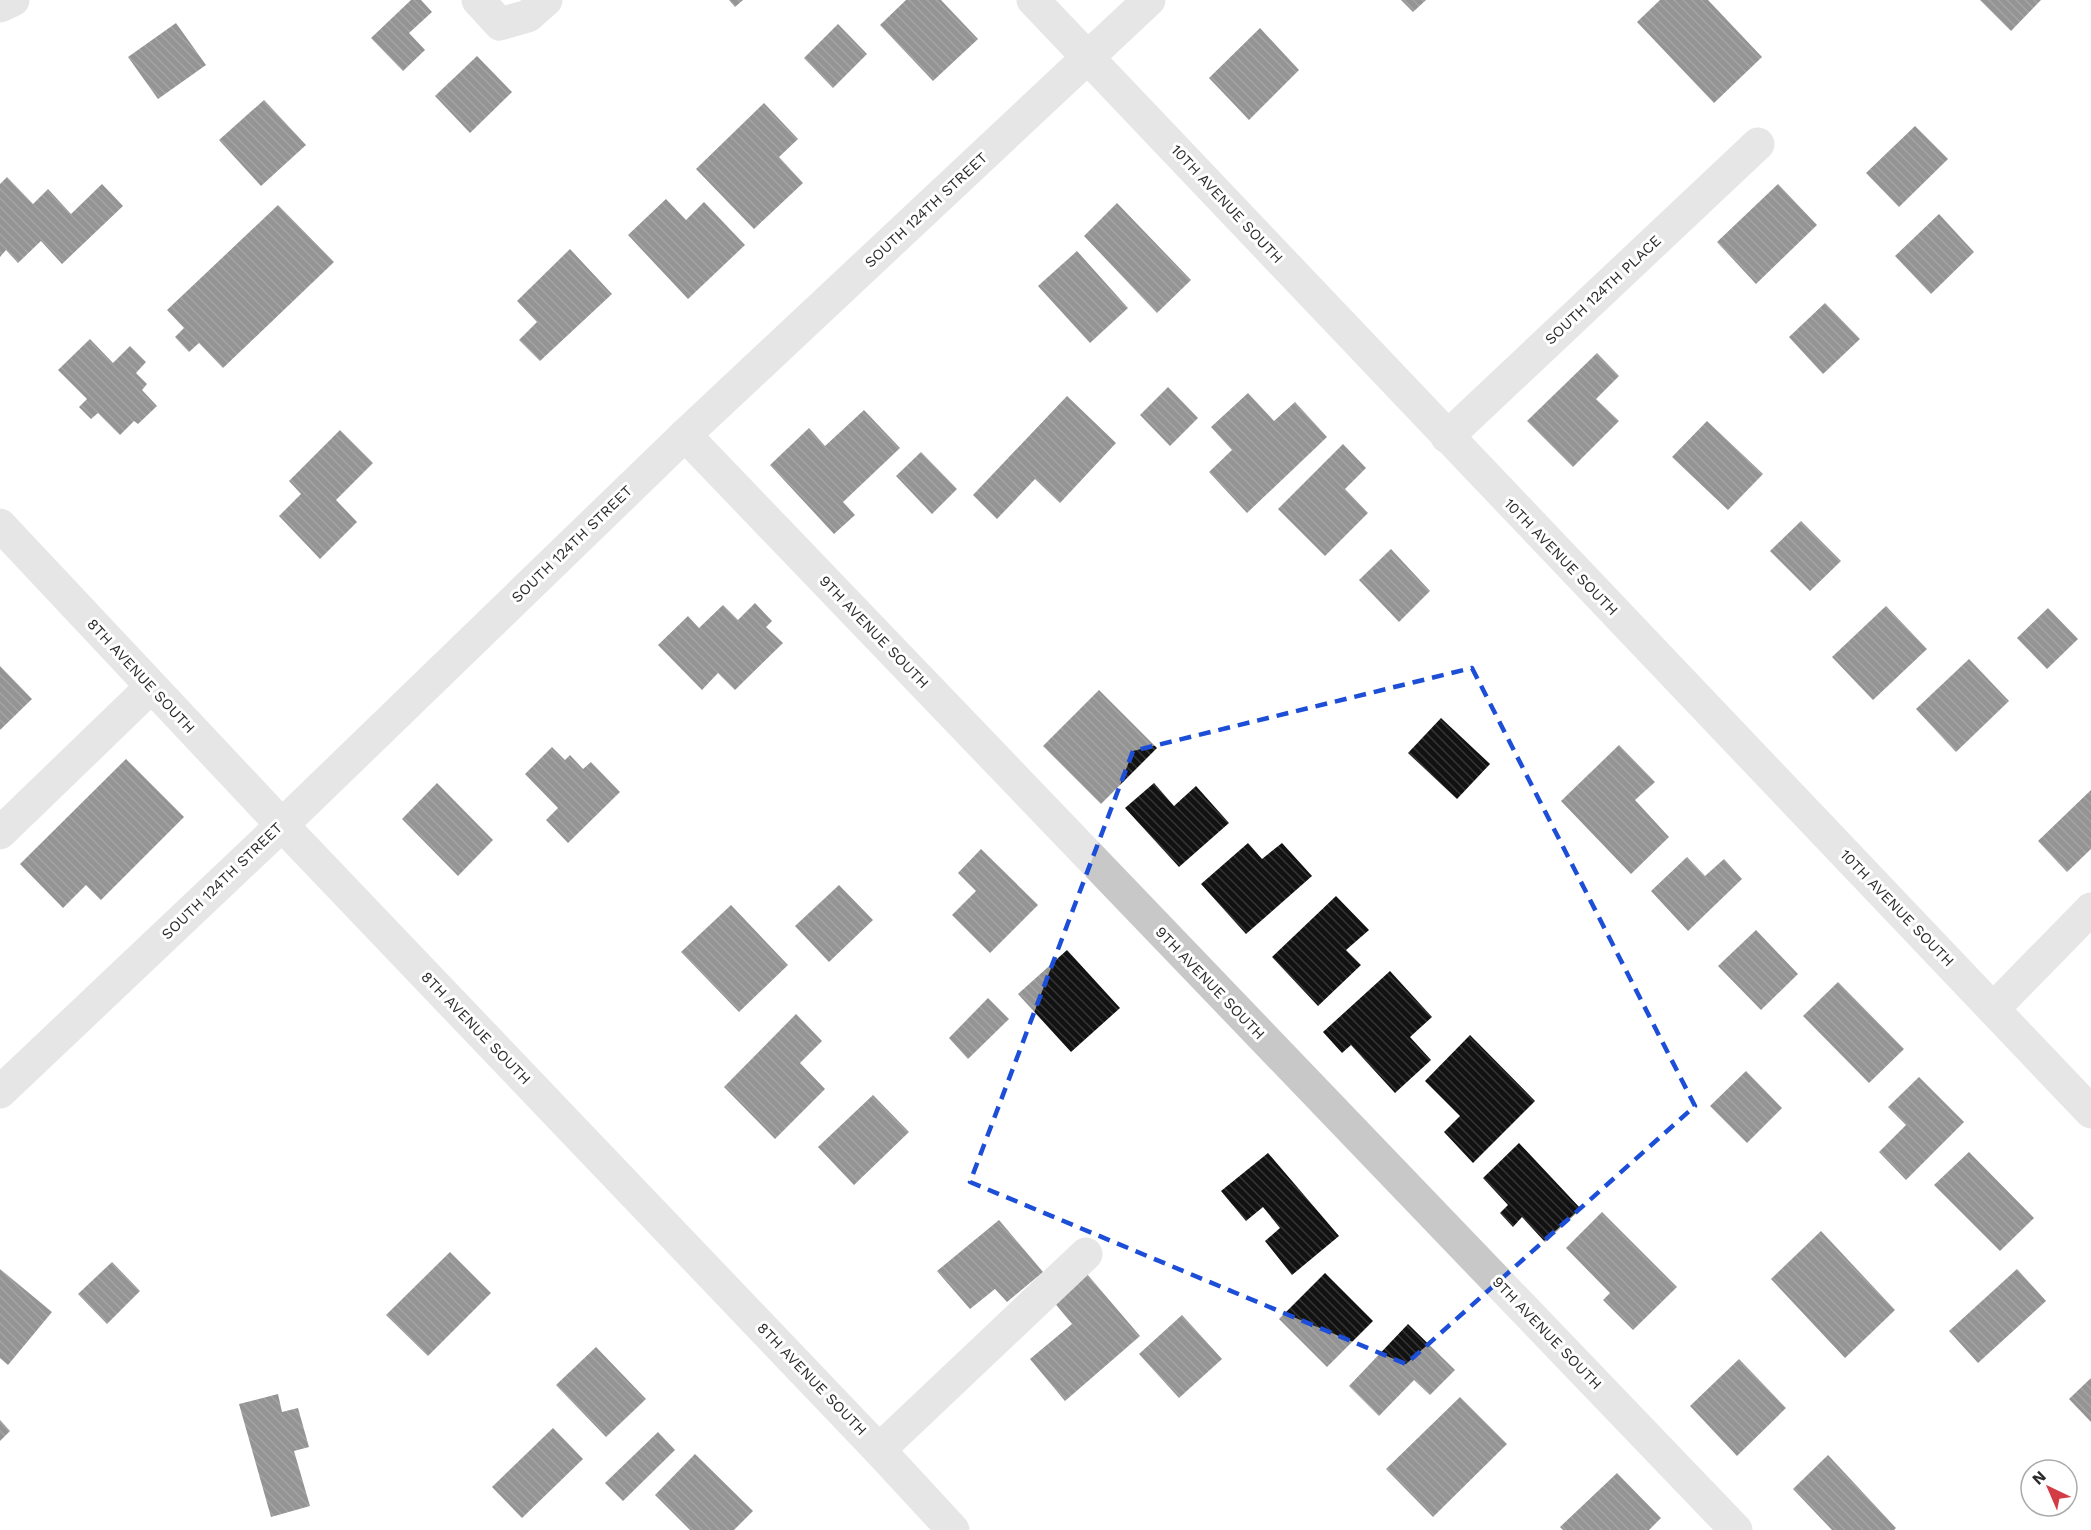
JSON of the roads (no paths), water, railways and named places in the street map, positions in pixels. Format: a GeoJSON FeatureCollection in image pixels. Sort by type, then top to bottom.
{"type":"FeatureCollection","features":[{"type":"Feature","properties":{"kind":"street"},"geometry":{"type":"LineString","coordinates":[[0,6],[13,0]]}},
{"type":"Feature","properties":{"kind":"street"},"geometry":{"type":"LineString","coordinates":[[478,0],[500,24],[528,16],[546,0]]}},
{"type":"Feature","properties":{"kind":"street","name":"10TH AVENUE SOUTH"},"geometry":{"type":"LineString","coordinates":[[1033,0],[2091,1112]]}},
{"type":"Feature","properties":{"kind":"street","name":"SOUTH 124TH STREET"},"geometry":{"type":"LineString","coordinates":[[0,1092],[282,825],[685,435],[1149,0]]}},
{"type":"Feature","properties":{"kind":"street","name":"SOUTH 124TH PLACE"},"geometry":{"type":"LineString","coordinates":[[1447,437],[1758,144]]}},
{"type":"Feature","properties":{"kind":"street","name":"9TH AVENUE SOUTH"},"geometry":{"type":"LineString","coordinates":[[685,435],[1736,1530]]}},
{"type":"Feature","properties":{"kind":"street","name":"8TH AVENUE SOUTH"},"geometry":{"type":"LineString","coordinates":[[0,525],[151,687],[953,1530]]}},
{"type":"Feature","properties":{"kind":"street"},"geometry":{"type":"LineString","coordinates":[[0,833],[151,687]]}},
{"type":"Feature","properties":{"kind":"street"},"geometry":{"type":"LineString","coordinates":[[1993,1009],[2091,909]]}},
{"type":"Feature","properties":{"kind":"street"},"geometry":{"type":"LineString","coordinates":[[879,1450],[1086,1254]]}}]}
